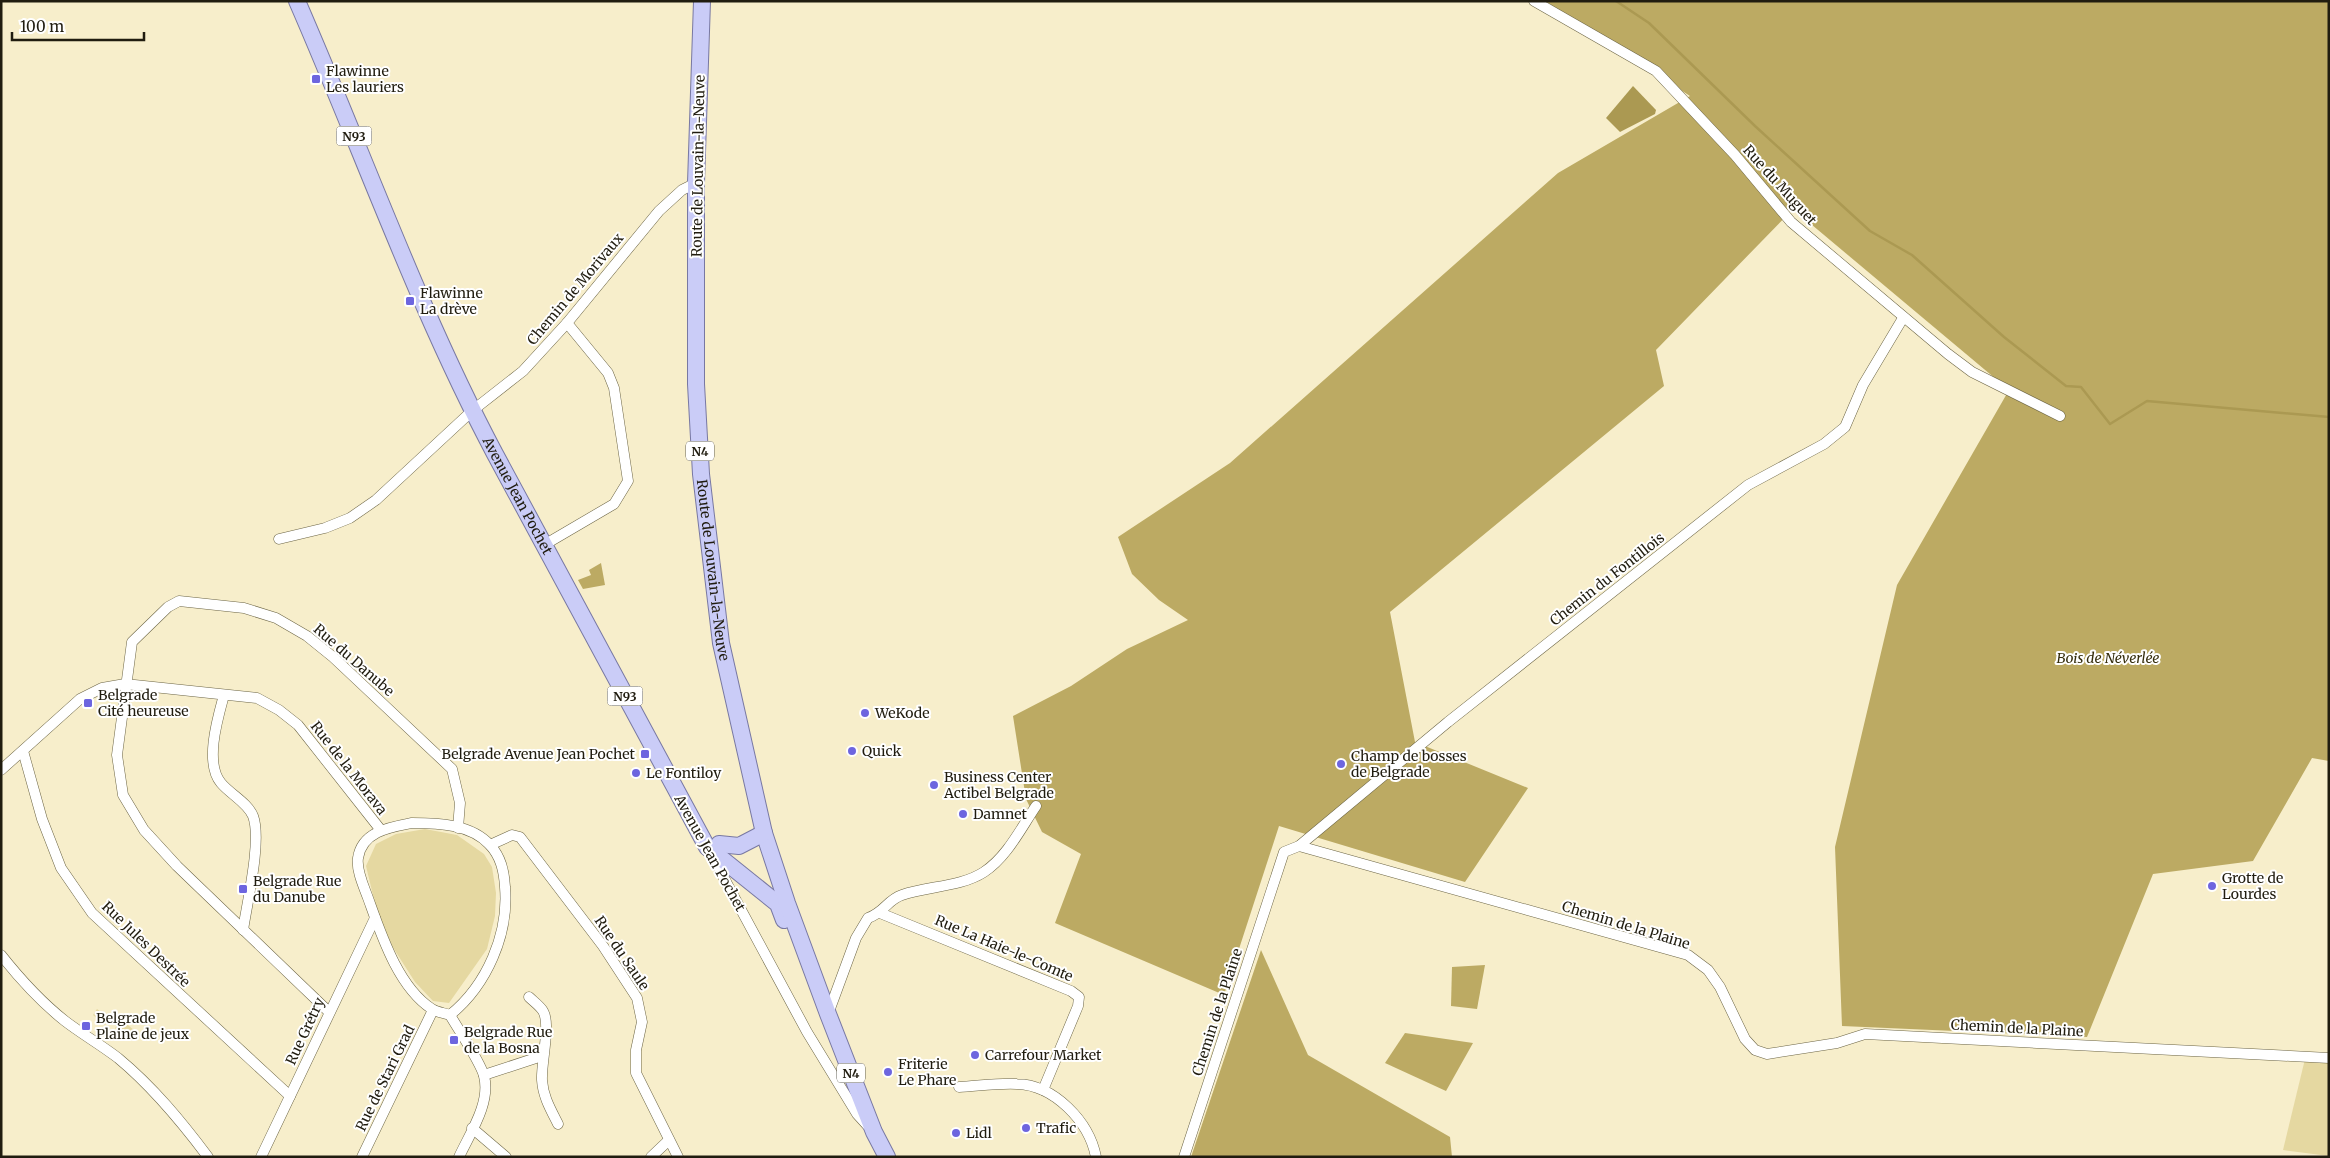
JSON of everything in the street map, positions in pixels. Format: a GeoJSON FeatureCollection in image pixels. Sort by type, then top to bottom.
{"type":"FeatureCollection","features":[{"type":"Feature","properties":{"kind":"main road","name":"N93"},"geometry":{"type":"LineString","coordinates":[[297,1],[472,411]]}},
{"type":"Feature","properties":{"kind":"main road","name":"Route de Louvain-la-Neuve"},"geometry":{"type":"LineString","coordinates":[[702,1],[696,183],[696,384],[701,474],[721,643],[764,833],[803,947]]}},
{"type":"Feature","properties":{"kind":"main road","name":"Avenue Jean Pochet"},"geometry":{"type":"LineString","coordinates":[[472,411],[544,545],[713,845]]}},
{"type":"Feature","properties":{"kind":"main road","name":"N93"},"geometry":{"type":"LineString","coordinates":[[544,545],[707,825],[713,845],[778,904],[792,938],[803,947]]}},
{"type":"Feature","properties":{"kind":"main road"},"geometry":{"type":"LineString","coordinates":[[713,845],[739,846],[764,833]]}},
{"type":"Feature","properties":{"kind":"main road"},"geometry":{"type":"LineString","coordinates":[[713,845],[787,903]]}},
{"type":"Feature","properties":{"kind":"main road","name":"N4"},"geometry":{"type":"LineString","coordinates":[[803,947],[874,1132]]}},
{"type":"Feature","properties":{"kind":"main road","name":"Avenue Jean Pochet"},"geometry":{"type":"LineString","coordinates":[[874,1132],[887,1157]]}},
{"type":"Feature","properties":{"kind":"street","name":"Rue du Muguet"},"geometry":{"type":"LineString","coordinates":[[1534,1],[1656,71],[1735,155],[1791,222],[1903,318],[1972,372],[2060,416]]}},
{"type":"Feature","properties":{"kind":"street","name":"Chemin de Morivaux"},"geometry":{"type":"LineString","coordinates":[[279,539],[326,528],[350,518],[376,500],[472,411],[523,371],[567,323],[658,210],[682,190],[696,183]]}},
{"type":"Feature","properties":{"kind":"street","name":"Chemin du Fontillois"},"geometry":{"type":"LineString","coordinates":[[1299,846],[1448,722],[1748,485],[1824,444],[1845,427],[1863,385],[1903,318]]}},
{"type":"Feature","properties":{"kind":"street"},"geometry":{"type":"LineString","coordinates":[[544,545],[614,504],[628,481],[614,388],[608,373],[567,323]]}},
{"type":"Feature","properties":{"kind":"street","name":"Rue du Danube"},"geometry":{"type":"LineString","coordinates":[[329,1012],[177,866],[144,830],[123,795],[117,755],[132,642],[168,608],[179,601],[244,608],[276,618],[307,636],[333,657],[452,769],[460,803],[458,828]]}},
{"type":"Feature","properties":{"kind":"street","name":"Rue de la Morava"},"geometry":{"type":"LineString","coordinates":[[1,770],[80,699],[102,688],[125,684],[257,698],[298,725],[380,829]]}},
{"type":"Feature","properties":{"kind":"street"},"geometry":{"type":"LineString","coordinates":[[224,694],[215,728],[213,762],[220,782],[252,815],[256,836],[243,930]]}},
{"type":"Feature","properties":{"kind":"street","name":"Rue Jules Destrée"},"geometry":{"type":"LineString","coordinates":[[24,751],[42,819],[61,868],[92,913],[290,1096]]}},
{"type":"Feature","properties":{"kind":"street"},"geometry":{"type":"LineString","coordinates":[[828,1014],[856,938],[868,918],[880,914],[889,903],[900,895],[983,873],[996,861],[1014,839],[1036,806]]}},
{"type":"Feature","properties":{"kind":"street"},"geometry":{"type":"LineString","coordinates":[[450,1015],[458,1008],[486,972],[501,938],[506,904],[503,866],[490,845],[476,835],[446,824],[412,823],[380,829],[366,842],[358,858],[362,880],[375,918],[399,972],[413,990],[433,1010],[450,1015],[484,1076],[485,1092],[481,1110],[459,1157]]}},
{"type":"Feature","properties":{"kind":"street","name":"Rue du Saule"},"geometry":{"type":"LineString","coordinates":[[490,845],[512,834],[520,837],[603,946],[637,998],[642,1022],[636,1050],[636,1073],[678,1157]]}},
{"type":"Feature","properties":{"kind":"street","name":"Avenue Jean Pochet"},"geometry":{"type":"LineString","coordinates":[[713,845],[806,1032],[857,1114],[874,1132]]}},
{"type":"Feature","properties":{"kind":"street","name":"Chemin de la Plaine"},"geometry":{"type":"LineString","coordinates":[[1184,1157],[1284,852],[1299,846],[1688,955],[1708,970],[1720,987],[1745,1039],[1755,1050],[1766,1054],[1837,1043],[1866,1034],[2329,1058]]}},
{"type":"Feature","properties":{"kind":"street","name":"Rue La Haie-le-Comte"},"geometry":{"type":"LineString","coordinates":[[880,914],[893,917],[1071,991],[1079,998],[1078,1006],[1043,1090]]}},
{"type":"Feature","properties":{"kind":"street","name":"Rue Grétry"},"geometry":{"type":"LineString","coordinates":[[261,1157],[375,918]]}},
{"type":"Feature","properties":{"kind":"street"},"geometry":{"type":"LineString","coordinates":[[1,955],[23,982],[64,1020],[118,1058],[144,1081],[170,1108],[208,1157]]}},
{"type":"Feature","properties":{"kind":"street"},"geometry":{"type":"LineString","coordinates":[[529,997],[544,1012],[547,1029],[542,1056],[542,1082],[545,1100],[558,1124]]}},
{"type":"Feature","properties":{"kind":"street","name":"Rue de Stari Grad"},"geometry":{"type":"LineString","coordinates":[[362,1157],[433,1010]]}},
{"type":"Feature","properties":{"kind":"street"},"geometry":{"type":"LineString","coordinates":[[484,1076],[542,1056]]}},
{"type":"Feature","properties":{"kind":"street"},"geometry":{"type":"LineString","coordinates":[[959,1087],[1018,1084],[1043,1090],[1069,1108],[1087,1130],[1096,1157]]}},
{"type":"Feature","properties":{"kind":"street"},"geometry":{"type":"LineString","coordinates":[[472,1128],[506,1157]]}},
{"type":"Feature","properties":{"kind":"street"},"geometry":{"type":"LineString","coordinates":[[651,1157],[669,1140]]}},
{"type":"Feature","properties":{"kind":"shaded area"},"geometry":{"type":"Polygon","coordinates":[[[1633,86],[1656,110],[1655,114],[1620,132],[1606,118],[1633,86]]]}},
{"type":"Feature","properties":{"kind":"shaded area"},"geometry":{"type":"Polygon","coordinates":[[[425,829],[457,835],[484,854],[492,867],[496,893],[495,916],[487,949],[449,1003],[433,1001],[415,982],[392,946],[376,908],[366,866],[376,844],[396,834],[425,829]]]}},
{"type":"Feature","properties":{"kind":"shaded area"},"geometry":{"type":"Polygon","coordinates":[[[97,1009],[110,1019],[105,1025],[93,1015],[97,1009]]]}},
{"type":"Feature","properties":{"kind":"shaded area"},"geometry":{"type":"Polygon","coordinates":[[[122,1020],[135,1031],[128,1039],[115,1028],[122,1020]]]}},
{"type":"Feature","properties":{"kind":"shaded area"},"geometry":{"type":"Polygon","coordinates":[[[2305,1059],[2329,1061],[2329,1156],[2283,1150],[2305,1059]]]}},
{"type":"Feature","properties":{"kind":"green space","name":"Bois de Néverlée"},"geometry":{"type":"Polygon","coordinates":[[[1545,1],[2329,1],[2329,761],[2312,758],[2253,861],[2153,874],[2087,1037],[1842,1026],[1835,847],[1897,585],[2009,390],[1793,209],[1656,350],[1664,386],[1390,612],[1415,742],[1528,788],[1465,882],[1279,826],[1224,995],[1055,923],[1081,854],[1042,832],[1026,799],[1013,716],[1071,686],[1127,649],[1188,620],[1159,600],[1132,574],[1118,537],[1230,463],[1558,173],[1690,96],[1545,1]]]}},
{"type":"Feature","properties":{"kind":"green space"},"geometry":{"type":"Polygon","coordinates":[[[601,563],[605,585],[583,589],[578,580],[591,575],[589,570],[601,563]]]}},
{"type":"Feature","properties":{"kind":"green space"},"geometry":{"type":"Polygon","coordinates":[[[1261,950],[1308,1055],[1450,1137],[1452,1157],[1191,1157],[1261,950]]]}},
{"type":"Feature","properties":{"kind":"green space"},"geometry":{"type":"Polygon","coordinates":[[[1485,965],[1477,1009],[1451,1006],[1452,967],[1485,965]]]}},
{"type":"Feature","properties":{"kind":"green space"},"geometry":{"type":"Polygon","coordinates":[[[1405,1033],[1473,1043],[1446,1091],[1385,1063],[1405,1033]]]}},
{"type":"Feature","properties":{"kind":"waterway"},"geometry":{"type":"LineString","coordinates":[[1616,1],[1649,23],[1755,126],[1870,231],[1912,255],[2004,337],[2066,386],[2081,387],[2110,424],[2147,401],[2329,417]]}},
{"type":"Feature","properties":{"kind":"place","name":"Flawinne Les lauriers"},"geometry":{"type":"Point","coordinates":[316,79]}},
{"type":"Feature","properties":{"kind":"place","name":"Flawinne La drève"},"geometry":{"type":"Point","coordinates":[410,301]}},
{"type":"Feature","properties":{"kind":"place","name":"Belgrade Cité heureuse"},"geometry":{"type":"Point","coordinates":[88,703]}},
{"type":"Feature","properties":{"kind":"place","name":"WeKode"},"geometry":{"type":"Point","coordinates":[865,713]}},
{"type":"Feature","properties":{"kind":"place","name":"Quick"},"geometry":{"type":"Point","coordinates":[852,751]}},
{"type":"Feature","properties":{"kind":"place","name":"Belgrade Avenue Jean Pochet"},"geometry":{"type":"Point","coordinates":[645,754]}},
{"type":"Feature","properties":{"kind":"place","name":"Champ de bosses de Belgrade"},"geometry":{"type":"Point","coordinates":[1341,764]}},
{"type":"Feature","properties":{"kind":"place","name":"Le Fontiloy"},"geometry":{"type":"Point","coordinates":[636,773]}},
{"type":"Feature","properties":{"kind":"place","name":"Business Center Actibel Belgrade"},"geometry":{"type":"Point","coordinates":[934,785]}},
{"type":"Feature","properties":{"kind":"place","name":"Damnet"},"geometry":{"type":"Point","coordinates":[963,814]}},
{"type":"Feature","properties":{"kind":"place","name":"Grotte de Lourdes"},"geometry":{"type":"Point","coordinates":[2212,886]}},
{"type":"Feature","properties":{"kind":"place","name":"Belgrade Rue du Danube"},"geometry":{"type":"Point","coordinates":[243,889]}},
{"type":"Feature","properties":{"kind":"place","name":"Belgrade Plaine de jeux"},"geometry":{"type":"Point","coordinates":[86,1026]}},
{"type":"Feature","properties":{"kind":"place","name":"Belgrade Rue de la Bosna"},"geometry":{"type":"Point","coordinates":[454,1040]}},
{"type":"Feature","properties":{"kind":"place","name":"Carrefour Market"},"geometry":{"type":"Point","coordinates":[975,1055]}},
{"type":"Feature","properties":{"kind":"place","name":"Friterie Le Phare"},"geometry":{"type":"Point","coordinates":[888,1072]}},
{"type":"Feature","properties":{"kind":"place","name":"Trafic"},"geometry":{"type":"Point","coordinates":[1026,1128]}},
{"type":"Feature","properties":{"kind":"place","name":"Lidl"},"geometry":{"type":"Point","coordinates":[956,1133]}}]}
